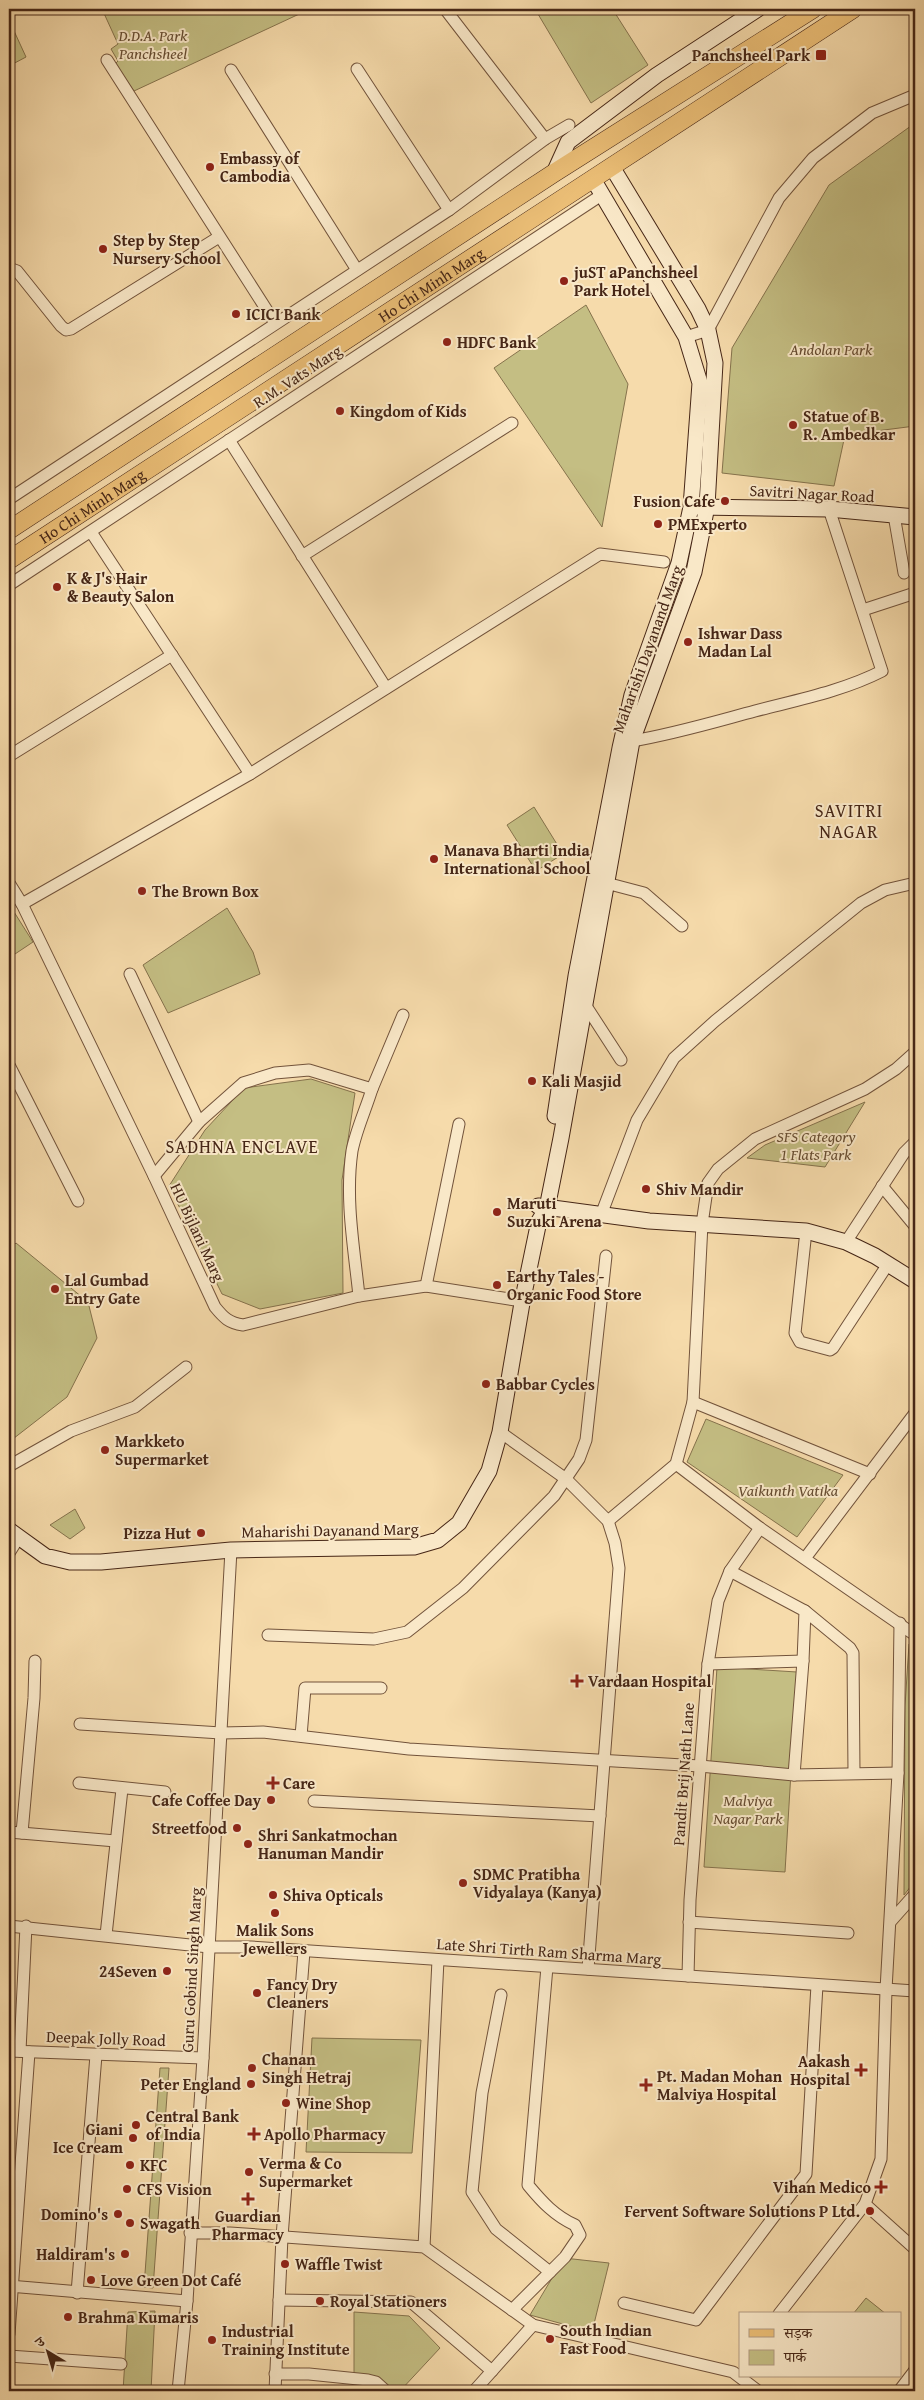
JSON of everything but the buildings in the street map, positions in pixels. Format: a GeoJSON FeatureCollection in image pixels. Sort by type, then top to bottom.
{"type":"FeatureCollection","features":[{"type":"Feature","properties":{"kind":"main road","name":"Ho Chi Minh Marg"},"geometry":{"type":"LineString","coordinates":[[9,530],[554,173],[813,9]]}},
{"type":"Feature","properties":{"kind":"main road","name":"Ho Chi Minh Marg"},"geometry":{"type":"LineString","coordinates":[[9,560],[853,9]]}},
{"type":"Feature","properties":{"kind":"street"},"geometry":{"type":"LineString","coordinates":[[445,9],[545,139]]}},
{"type":"Feature","properties":{"kind":"street"},"geometry":{"type":"LineString","coordinates":[[554,173],[568,142],[657,75],[758,9]]}},
{"type":"Feature","properties":{"kind":"street"},"geometry":{"type":"LineString","coordinates":[[106,60],[275,323]]}},
{"type":"Feature","properties":{"kind":"street"},"geometry":{"type":"LineString","coordinates":[[357,69],[449,210]]}},
{"type":"Feature","properties":{"kind":"street"},"geometry":{"type":"LineString","coordinates":[[231,70],[357,270]]}},
{"type":"Feature","properties":{"kind":"street"},"geometry":{"type":"LineString","coordinates":[[686,337],[708,330],[779,198],[813,158],[872,113],[915,95]]}},
{"type":"Feature","properties":{"kind":"street"},"geometry":{"type":"LineString","coordinates":[[9,499],[449,210],[545,139],[569,125]]}},
{"type":"Feature","properties":{"kind":"street","name":"Maharishi Dayanand Marg"},"geometry":{"type":"LineString","coordinates":[[14,1534],[45,1556],[70,1562],[101,1562],[231,1550],[414,1547],[438,1540],[459,1523],[489,1471],[500,1432],[522,1301],[586,1006],[639,697],[694,572],[707,506],[715,363],[708,330],[612,167]]}},
{"type":"Feature","properties":{"kind":"street","name":"Maharishi Dayanand Marg"},"geometry":{"type":"LineString","coordinates":[[541,1212],[576,976],[639,697],[679,563],[691,507],[700,383],[686,337],[593,179]]}},
{"type":"Feature","properties":{"kind":"street","name":"R.M. Vats Marg"},"geometry":{"type":"LineString","coordinates":[[9,585],[603,194]]}},
{"type":"Feature","properties":{"kind":"street"},"geometry":{"type":"LineString","coordinates":[[618,220],[637,210]]}},
{"type":"Feature","properties":{"kind":"street"},"geometry":{"type":"LineString","coordinates":[[9,268],[17,272],[66,330],[71,329],[219,237]]}},
{"type":"Feature","properties":{"kind":"street"},"geometry":{"type":"LineString","coordinates":[[641,260],[661,248]]}},
{"type":"Feature","properties":{"kind":"street"},"geometry":{"type":"LineString","coordinates":[[302,556],[512,423]]}},
{"type":"Feature","properties":{"kind":"street"},"geometry":{"type":"LineString","coordinates":[[229,440],[386,688]]}},
{"type":"Feature","properties":{"kind":"street","name":"Savitri Nagar Road"},"geometry":{"type":"LineString","coordinates":[[691,507],[829,509],[915,516]]}},
{"type":"Feature","properties":{"kind":"street"},"geometry":{"type":"LineString","coordinates":[[632,741],[670,735],[811,697],[867,679],[882,671],[829,509]]}},
{"type":"Feature","properties":{"kind":"street"},"geometry":{"type":"LineString","coordinates":[[894,515],[904,573]]}},
{"type":"Feature","properties":{"kind":"street"},"geometry":{"type":"LineString","coordinates":[[91,532],[250,774]]}},
{"type":"Feature","properties":{"kind":"street"},"geometry":{"type":"LineString","coordinates":[[22,904],[250,774],[600,554],[664,562]]}},
{"type":"Feature","properties":{"kind":"street"},"geometry":{"type":"LineString","coordinates":[[863,610],[915,593]]}},
{"type":"Feature","properties":{"kind":"street"},"geometry":{"type":"LineString","coordinates":[[9,756],[172,655]]}},
{"type":"Feature","properties":{"kind":"street","name":"HU Bijlani Marg"},"geometry":{"type":"LineString","coordinates":[[9,883],[22,904],[154,1176],[215,1307],[231,1324],[243,1325],[359,1296],[426,1286],[522,1301]]}},
{"type":"Feature","properties":{"kind":"street"},"geometry":{"type":"LineString","coordinates":[[606,883],[644,893],[682,926]]}},
{"type":"Feature","properties":{"kind":"street"},"geometry":{"type":"LineString","coordinates":[[601,1215],[637,1120],[674,1058],[777,970],[861,903],[885,890],[915,883]]}},
{"type":"Feature","properties":{"kind":"street"},"geometry":{"type":"LineString","coordinates":[[130,974],[199,1122]]}},
{"type":"Feature","properties":{"kind":"street"},"geometry":{"type":"LineString","coordinates":[[586,1006],[621,1060]]}},
{"type":"Feature","properties":{"kind":"street"},"geometry":{"type":"LineString","coordinates":[[359,1296],[349,1194],[353,1148],[372,1089],[403,1014]]}},
{"type":"Feature","properties":{"kind":"street"},"geometry":{"type":"LineString","coordinates":[[608,1521],[676,1464],[693,1402],[702,1224],[708,1183],[718,1169],[755,1139],[865,1089],[896,1069],[915,1052]]}},
{"type":"Feature","properties":{"kind":"street"},"geometry":{"type":"LineString","coordinates":[[9,1065],[78,1202]]}},
{"type":"Feature","properties":{"kind":"street"},"geometry":{"type":"LineString","coordinates":[[154,1176],[199,1122],[243,1083],[275,1073],[309,1070],[372,1089]]}},
{"type":"Feature","properties":{"kind":"street"},"geometry":{"type":"LineString","coordinates":[[426,1286],[459,1124]]}},
{"type":"Feature","properties":{"kind":"street"},"geometry":{"type":"LineString","coordinates":[[846,1242],[904,1153],[915,1142]]}},
{"type":"Feature","properties":{"kind":"street"},"geometry":{"type":"LineString","coordinates":[[882,1186],[915,1226]]}},
{"type":"Feature","properties":{"kind":"street"},"geometry":{"type":"LineString","coordinates":[[541,1212],[601,1215],[649,1221],[806,1232],[846,1242],[888,1264],[915,1281]]}},
{"type":"Feature","properties":{"kind":"street"},"geometry":{"type":"LineString","coordinates":[[806,1232],[795,1332],[800,1342],[830,1350],[833,1348],[888,1264]]}},
{"type":"Feature","properties":{"kind":"street"},"geometry":{"type":"LineString","coordinates":[[268,1636],[374,1640],[407,1632],[464,1588],[554,1496],[579,1459],[586,1440],[606,1256]]}},
{"type":"Feature","properties":{"kind":"street"},"geometry":{"type":"LineString","coordinates":[[9,1466],[71,1431],[135,1407],[186,1367]]}},
{"type":"Feature","properties":{"kind":"street"},"geometry":{"type":"LineString","coordinates":[[693,1402],[870,1474]]}},
{"type":"Feature","properties":{"kind":"street"},"geometry":{"type":"LineString","coordinates":[[806,1557],[915,1413]]}},
{"type":"Feature","properties":{"kind":"street"},"geometry":{"type":"LineString","coordinates":[[500,1432],[566,1479],[608,1521],[615,1543],[619,1568],[602,1761],[600,1816],[588,1969]]}},
{"type":"Feature","properties":{"kind":"street"},"geometry":{"type":"LineString","coordinates":[[676,1464],[760,1528],[806,1557],[915,1635]]}},
{"type":"Feature","properties":{"kind":"street","name":"Pandit Brij Nath Lane"},"geometry":{"type":"LineString","coordinates":[[688,1976],[689,1922],[708,1664],[718,1601],[730,1571],[760,1528]]}},
{"type":"Feature","properties":{"kind":"street"},"geometry":{"type":"LineString","coordinates":[[9,1553],[14,1534]]}},
{"type":"Feature","properties":{"kind":"street","name":"Guru Gobind Singh Marg"},"geometry":{"type":"LineString","coordinates":[[178,2391],[187,2302],[190,2233],[203,2058],[231,1550]]}},
{"type":"Feature","properties":{"kind":"street"},"geometry":{"type":"LineString","coordinates":[[730,1571],[804,1611],[850,1648],[853,1653],[854,1773]]}},
{"type":"Feature","properties":{"kind":"street"},"geometry":{"type":"LineString","coordinates":[[794,1775],[803,1662],[804,1611]]}},
{"type":"Feature","properties":{"kind":"street"},"geometry":{"type":"LineString","coordinates":[[781,2312],[865,2204],[880,2159],[886,1990],[898,1773],[900,1623]]}},
{"type":"Feature","properties":{"kind":"street"},"geometry":{"type":"LineString","coordinates":[[22,1833],[34,1698],[35,1661]]}},
{"type":"Feature","properties":{"kind":"street"},"geometry":{"type":"LineString","coordinates":[[708,1664],[803,1662]]}},
{"type":"Feature","properties":{"kind":"street"},"geometry":{"type":"LineString","coordinates":[[301,1736],[305,1688],[381,1688]]}},
{"type":"Feature","properties":{"kind":"street"},"geometry":{"type":"LineString","coordinates":[[80,1724],[221,1733],[264,1732],[409,1749],[700,1766],[794,1775],[898,1773]]}},
{"type":"Feature","properties":{"kind":"street"},"geometry":{"type":"LineString","coordinates":[[79,1783],[165,1792]]}},
{"type":"Feature","properties":{"kind":"street"},"geometry":{"type":"LineString","coordinates":[[106,1935],[122,1789]]}},
{"type":"Feature","properties":{"kind":"street"},"geometry":{"type":"LineString","coordinates":[[314,1801],[600,1816]]}},
{"type":"Feature","properties":{"kind":"street"},"geometry":{"type":"LineString","coordinates":[[9,1832],[116,1841]]}},
{"type":"Feature","properties":{"kind":"street"},"geometry":{"type":"LineString","coordinates":[[891,1921],[915,1894]]}},
{"type":"Feature","properties":{"kind":"street"},"geometry":{"type":"LineString","coordinates":[[689,1922],[848,1932]]}},
{"type":"Feature","properties":{"kind":"street","name":"Late Shri Tirth Ram Sharma Marg"},"geometry":{"type":"LineString","coordinates":[[9,1926],[26,1926],[209,1946],[915,1991]]}},
{"type":"Feature","properties":{"kind":"street"},"geometry":{"type":"LineString","coordinates":[[9,2334],[19,2051],[26,1926]]}},
{"type":"Feature","properties":{"kind":"street"},"geometry":{"type":"LineString","coordinates":[[275,2391],[282,2236],[304,1951]]}},
{"type":"Feature","properties":{"kind":"street"},"geometry":{"type":"LineString","coordinates":[[424,2247],[438,1960]]}},
{"type":"Feature","properties":{"kind":"street"},"geometry":{"type":"LineString","coordinates":[[512,2310],[565,2257],[580,2235],[575,2225],[561,2219],[540,2201],[528,2186],[547,1967]]}},
{"type":"Feature","properties":{"kind":"street"},"geometry":{"type":"LineString","coordinates":[[624,2303],[696,2320],[806,2174],[817,1985]]}},
{"type":"Feature","properties":{"kind":"street"},"geometry":{"type":"LineString","coordinates":[[502,1995],[481,2101],[472,2192],[496,2230],[550,2272]]}},
{"type":"Feature","properties":{"kind":"street","name":"Deepak Jolly Road"},"geometry":{"type":"LineString","coordinates":[[19,2051],[203,2058]]}},
{"type":"Feature","properties":{"kind":"street"},"geometry":{"type":"LineString","coordinates":[[77,2293],[96,2055]]}},
{"type":"Feature","properties":{"kind":"street"},"geometry":{"type":"LineString","coordinates":[[865,2204],[915,2249]]}},
{"type":"Feature","properties":{"kind":"street"},"geometry":{"type":"LineString","coordinates":[[190,2233],[282,2236],[424,2247],[533,2325],[737,2367]]}},
{"type":"Feature","properties":{"kind":"street"},"geometry":{"type":"LineString","coordinates":[[10,2286],[187,2302]]}},
{"type":"Feature","properties":{"kind":"street"},"geometry":{"type":"LineString","coordinates":[[279,2300],[410,2302],[492,2371]]}},
{"type":"Feature","properties":{"kind":"street"},"geometry":{"type":"LineString","coordinates":[[474,2391],[533,2325]]}},
{"type":"Feature","properties":{"kind":"street"},"geometry":{"type":"LineString","coordinates":[[9,2356],[121,2364]]}},
{"type":"Feature","properties":{"kind":"street"},"geometry":{"type":"LineString","coordinates":[[899,2391],[915,2370]]}},
{"type":"Feature","properties":{"kind":"street"},"geometry":{"type":"LineString","coordinates":[[276,2374],[309,2374],[368,2380],[376,2382],[386,2391]]}},
{"type":"Feature","properties":{"kind":"street"},"geometry":{"type":"LineString","coordinates":[[747,2378],[758,2391]]}},
{"type":"Feature","properties":{"kind":"green space","name":"D.D.A. Park Panchsheel"},"geometry":{"type":"Polygon","coordinates":[[[102,9],[310,9],[134,91],[115,64],[118,61],[111,49],[118,44],[102,9]]]}},
{"type":"Feature","properties":{"kind":"green space"},"geometry":{"type":"Polygon","coordinates":[[[535,9],[621,9],[615,13],[648,65],[591,103],[535,9]]]}},
{"type":"Feature","properties":{"kind":"green space"},"geometry":{"type":"Polygon","coordinates":[[[9,20],[26,57],[9,66],[9,20]]]}},
{"type":"Feature","properties":{"kind":"green space","name":"Andolan Park"},"geometry":{"type":"Polygon","coordinates":[[[915,123],[915,426],[845,435],[834,486],[722,473],[732,348],[829,185],[915,123]]]}},
{"type":"Feature","properties":{"kind":"green space"},"geometry":{"type":"Polygon","coordinates":[[[586,305],[628,384],[602,527],[494,368],[586,305]]]}},
{"type":"Feature","properties":{"kind":"green space"},"geometry":{"type":"Polygon","coordinates":[[[534,807],[563,854],[536,871],[507,825],[534,807]]]}},
{"type":"Feature","properties":{"kind":"green space"},"geometry":{"type":"Polygon","coordinates":[[[9,904],[33,942],[9,958],[9,904]]]}},
{"type":"Feature","properties":{"kind":"green space"},"geometry":{"type":"Polygon","coordinates":[[[227,908],[253,952],[260,974],[168,1013],[143,965],[227,908]]]}},
{"type":"Feature","properties":{"kind":"green space"},"geometry":{"type":"Polygon","coordinates":[[[311,1079],[355,1093],[342,1180],[343,1293],[260,1309],[222,1294],[169,1186],[205,1130],[244,1088],[311,1079]]]}},
{"type":"Feature","properties":{"kind":"green space","name":"SFS Category 1 Flats Park"},"geometry":{"type":"Polygon","coordinates":[[[865,1102],[825,1167],[747,1158],[765,1145],[865,1102]]]}},
{"type":"Feature","properties":{"kind":"green space"},"geometry":{"type":"Polygon","coordinates":[[[16,1243],[88,1302],[97,1338],[67,1397],[9,1442],[9,1250],[16,1243]]]}},
{"type":"Feature","properties":{"kind":"green space","name":"Vaikunth Vatika"},"geometry":{"type":"Polygon","coordinates":[[[706,1419],[843,1475],[797,1537],[687,1462],[706,1419]]]}},
{"type":"Feature","properties":{"kind":"green space"},"geometry":{"type":"Polygon","coordinates":[[[75,1509],[85,1528],[70,1539],[50,1525],[75,1509]]]}},
{"type":"Feature","properties":{"kind":"green space"},"geometry":{"type":"Polygon","coordinates":[[[909,1644],[915,1649],[915,1881],[904,1895],[905,1706],[909,1644]]]}},
{"type":"Feature","properties":{"kind":"green space","name":"Malviya Nagar Park"},"geometry":{"type":"Polygon","coordinates":[[[717,1667],[797,1672],[785,1872],[704,1867],[717,1667]]]}},
{"type":"Feature","properties":{"kind":"green space"},"geometry":{"type":"Polygon","coordinates":[[[312,2038],[421,2040],[412,2153],[306,2152],[312,2038]]]}},
{"type":"Feature","properties":{"kind":"green space"},"geometry":{"type":"Polygon","coordinates":[[[160,2068],[169,2068],[153,2288],[144,2287],[160,2068]]]}},
{"type":"Feature","properties":{"kind":"green space"},"geometry":{"type":"Polygon","coordinates":[[[564,2258],[609,2263],[592,2332],[530,2315],[564,2258]]]}},
{"type":"Feature","properties":{"kind":"green space"},"geometry":{"type":"Polygon","coordinates":[[[866,2298],[884,2312],[855,2312],[866,2298]]]}},
{"type":"Feature","properties":{"kind":"green space"},"geometry":{"type":"Polygon","coordinates":[[[155,2311],[151,2391],[123,2391],[128,2312],[155,2311]]]}},
{"type":"Feature","properties":{"kind":"green space"},"geometry":{"type":"Polygon","coordinates":[[[354,2312],[409,2316],[440,2348],[400,2391],[372,2391],[354,2386],[354,2312]]]}},
{"type":"Feature","properties":{"kind":"place","name":"Panchsheel Park"},"geometry":{"type":"Point","coordinates":[821,55]}},
{"type":"Feature","properties":{"kind":"place","name":"Embassy of Cambodia"},"geometry":{"type":"Point","coordinates":[210,167]}},
{"type":"Feature","properties":{"kind":"place","name":"Step by Step Nursery School"},"geometry":{"type":"Point","coordinates":[103,249]}},
{"type":"Feature","properties":{"kind":"place","name":"juST aPanchsheel Park Hotel"},"geometry":{"type":"Point","coordinates":[564,281]}},
{"type":"Feature","properties":{"kind":"place","name":"ICICI Bank"},"geometry":{"type":"Point","coordinates":[236,314]}},
{"type":"Feature","properties":{"kind":"place","name":"HDFC Bank"},"geometry":{"type":"Point","coordinates":[447,342]}},
{"type":"Feature","properties":{"kind":"place","name":"Kingdom of Kids"},"geometry":{"type":"Point","coordinates":[340,411]}},
{"type":"Feature","properties":{"kind":"place","name":"Statue of B. R. Ambedkar"},"geometry":{"type":"Point","coordinates":[793,425]}},
{"type":"Feature","properties":{"kind":"place","name":"Fusion Cafe"},"geometry":{"type":"Point","coordinates":[725,501]}},
{"type":"Feature","properties":{"kind":"place","name":"PMExperto"},"geometry":{"type":"Point","coordinates":[658,524]}},
{"type":"Feature","properties":{"kind":"place","name":"K & J's Hair & Beauty Salon"},"geometry":{"type":"Point","coordinates":[57,587]}},
{"type":"Feature","properties":{"kind":"place","name":"Ishwar Dass Madan Lal"},"geometry":{"type":"Point","coordinates":[688,642]}},
{"type":"Feature","properties":{"kind":"place","name":"Manava Bharti India International School"},"geometry":{"type":"Point","coordinates":[434,859]}},
{"type":"Feature","properties":{"kind":"place","name":"The Brown Box"},"geometry":{"type":"Point","coordinates":[142,891]}},
{"type":"Feature","properties":{"kind":"place","name":"Kali Masjid"},"geometry":{"type":"Point","coordinates":[532,1081]}},
{"type":"Feature","properties":{"kind":"place","name":"Shiv Mandir"},"geometry":{"type":"Point","coordinates":[646,1189]}},
{"type":"Feature","properties":{"kind":"place","name":"Maruti Suzuki Arena"},"geometry":{"type":"Point","coordinates":[497,1212]}},
{"type":"Feature","properties":{"kind":"place","name":"Earthy Tales - Organic Food Store"},"geometry":{"type":"Point","coordinates":[497,1285]}},
{"type":"Feature","properties":{"kind":"place","name":"Lal Gumbad Entry Gate"},"geometry":{"type":"Point","coordinates":[55,1289]}},
{"type":"Feature","properties":{"kind":"place","name":"Babbar Cycles"},"geometry":{"type":"Point","coordinates":[486,1384]}},
{"type":"Feature","properties":{"kind":"place","name":"Markketo Supermarket"},"geometry":{"type":"Point","coordinates":[105,1450]}},
{"type":"Feature","properties":{"kind":"place","name":"Pizza Hut"},"geometry":{"type":"Point","coordinates":[201,1533]}},
{"type":"Feature","properties":{"kind":"place","name":"Vardaan Hospital"},"geometry":{"type":"Point","coordinates":[577,1681]}},
{"type":"Feature","properties":{"kind":"place","name":"Care"},"geometry":{"type":"Point","coordinates":[273,1783]}},
{"type":"Feature","properties":{"kind":"place","name":"Cafe Coffee Day"},"geometry":{"type":"Point","coordinates":[271,1800]}},
{"type":"Feature","properties":{"kind":"place","name":"Streetfood"},"geometry":{"type":"Point","coordinates":[237,1828]}},
{"type":"Feature","properties":{"kind":"place","name":"Shri Sankatmochan Hanuman Mandir"},"geometry":{"type":"Point","coordinates":[248,1844]}},
{"type":"Feature","properties":{"kind":"place","name":"SDMC Pratibha Vidyalaya (Kanya)"},"geometry":{"type":"Point","coordinates":[463,1883]}},
{"type":"Feature","properties":{"kind":"place","name":"Shiva Opticals"},"geometry":{"type":"Point","coordinates":[273,1895]}},
{"type":"Feature","properties":{"kind":"place","name":"Malik Sons Jewellers"},"geometry":{"type":"Point","coordinates":[275,1913]}},
{"type":"Feature","properties":{"kind":"place","name":"24Seven"},"geometry":{"type":"Point","coordinates":[167,1971]}},
{"type":"Feature","properties":{"kind":"place","name":"Fancy Dry Cleaners"},"geometry":{"type":"Point","coordinates":[257,1993]}},
{"type":"Feature","properties":{"kind":"place","name":"Chanan Singh Hetraj"},"geometry":{"type":"Point","coordinates":[252,2068]}},
{"type":"Feature","properties":{"kind":"place","name":"Aakash Hospital"},"geometry":{"type":"Point","coordinates":[861,2070]}},
{"type":"Feature","properties":{"kind":"place","name":"Peter England"},"geometry":{"type":"Point","coordinates":[251,2084]}},
{"type":"Feature","properties":{"kind":"place","name":"Pt. Madan Mohan Malviya Hospital"},"geometry":{"type":"Point","coordinates":[646,2085]}},
{"type":"Feature","properties":{"kind":"place","name":"Wine Shop"},"geometry":{"type":"Point","coordinates":[286,2103]}},
{"type":"Feature","properties":{"kind":"place","name":"Central Bank of India"},"geometry":{"type":"Point","coordinates":[136,2125]}},
{"type":"Feature","properties":{"kind":"place","name":"Apollo Pharmacy"},"geometry":{"type":"Point","coordinates":[254,2134]}},
{"type":"Feature","properties":{"kind":"place","name":"Giani Ice Cream"},"geometry":{"type":"Point","coordinates":[133,2138]}},
{"type":"Feature","properties":{"kind":"place","name":"KFC"},"geometry":{"type":"Point","coordinates":[130,2165]}},
{"type":"Feature","properties":{"kind":"place","name":"Verma & Co Supermarket"},"geometry":{"type":"Point","coordinates":[249,2172]}},
{"type":"Feature","properties":{"kind":"place","name":"Vihan Medico"},"geometry":{"type":"Point","coordinates":[881,2187]}},
{"type":"Feature","properties":{"kind":"place","name":"CFS Vision"},"geometry":{"type":"Point","coordinates":[127,2189]}},
{"type":"Feature","properties":{"kind":"place","name":"Guardian Pharmacy"},"geometry":{"type":"Point","coordinates":[248,2199]}},
{"type":"Feature","properties":{"kind":"place","name":"Fervent Software Solutions P Ltd."},"geometry":{"type":"Point","coordinates":[870,2211]}},
{"type":"Feature","properties":{"kind":"place","name":"Domino's"},"geometry":{"type":"Point","coordinates":[118,2214]}},
{"type":"Feature","properties":{"kind":"place","name":"Swagath"},"geometry":{"type":"Point","coordinates":[130,2223]}},
{"type":"Feature","properties":{"kind":"place","name":"Haldiram's"},"geometry":{"type":"Point","coordinates":[125,2254]}},
{"type":"Feature","properties":{"kind":"place","name":"Waffle Twist"},"geometry":{"type":"Point","coordinates":[285,2264]}},
{"type":"Feature","properties":{"kind":"place","name":"Love Green Dot Café"},"geometry":{"type":"Point","coordinates":[91,2280]}},
{"type":"Feature","properties":{"kind":"place","name":"Royal Stationers"},"geometry":{"type":"Point","coordinates":[320,2301]}},
{"type":"Feature","properties":{"kind":"place","name":"Brahma Kumaris"},"geometry":{"type":"Point","coordinates":[68,2317]}},
{"type":"Feature","properties":{"kind":"place","name":"South Indian Fast Food"},"geometry":{"type":"Point","coordinates":[550,2339]}},
{"type":"Feature","properties":{"kind":"place","name":"Industrial Training Institute"},"geometry":{"type":"Point","coordinates":[212,2340]}},
{"type":"Feature","properties":{"kind":"district","name":"SAVITRI NAGAR"},"geometry":{"type":"Point","coordinates":[849,821]}},
{"type":"Feature","properties":{"kind":"district","name":"SADHNA ENCLAVE"},"geometry":{"type":"Point","coordinates":[242,1147]}}]}
